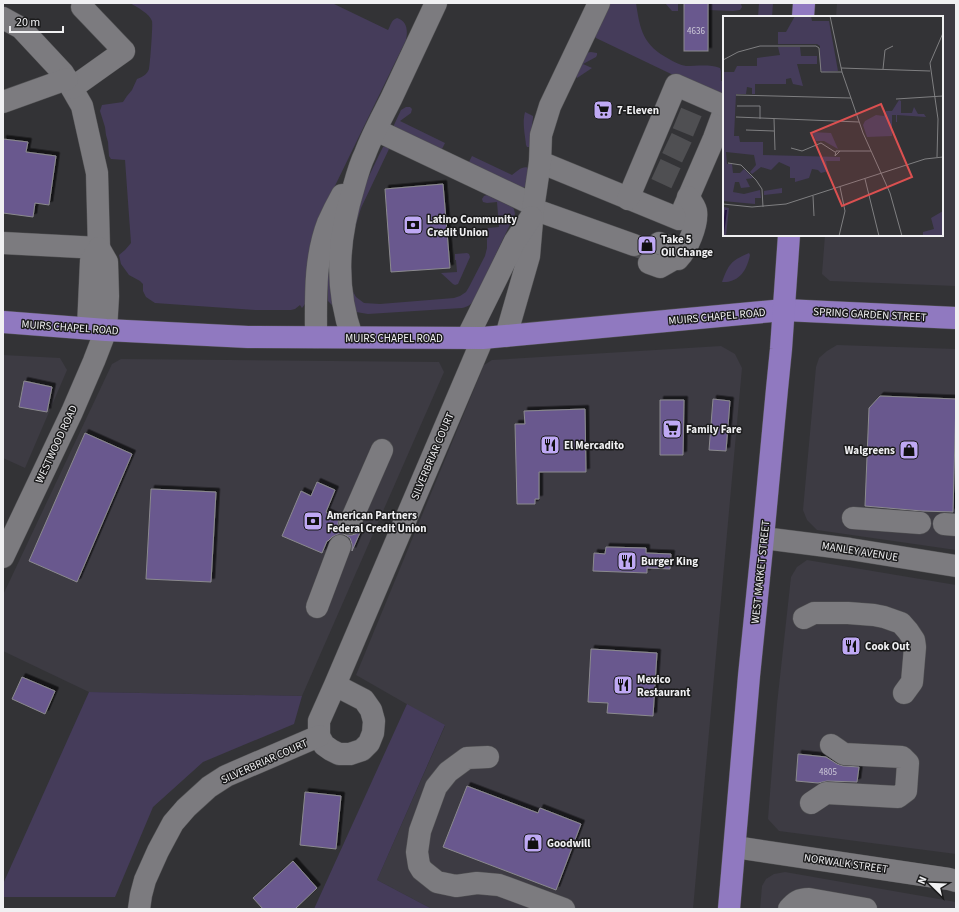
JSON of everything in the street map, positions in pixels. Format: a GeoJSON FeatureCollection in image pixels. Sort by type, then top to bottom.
{"type":"FeatureCollection","features":[{"type":"Feature","properties":{"kind":"main road"},"geometry":{"type":"LineString","coordinates":[[803,16],[804,3]]}},
{"type":"Feature","properties":{"kind":"main road","name":"WEST MARKET STREET"},"geometry":{"type":"LineString","coordinates":[[729,909],[749,676],[784,310],[789,236]]}},
{"type":"Feature","properties":{"kind":"main road","name":"MUIRS CHAPEL ROAD"},"geometry":{"type":"LineString","coordinates":[[3,322],[97,329],[250,337],[475,338],[784,310]]}},
{"type":"Feature","properties":{"kind":"main road","name":"SPRING GARDEN STREET"},"geometry":{"type":"LineString","coordinates":[[784,310],[956,318]]}},
{"type":"Feature","properties":{"kind":"street"},"geometry":{"type":"LineString","coordinates":[[316,337],[317,272],[322,244],[328,224],[365,154],[436,3]]}},
{"type":"Feature","properties":{"kind":"street"},"geometry":{"type":"LineString","coordinates":[[506,336],[529,256],[533,210],[540,162],[541,135],[550,106],[599,3]]}},
{"type":"Feature","properties":{"kind":"street"},"geometry":{"type":"LineString","coordinates":[[3,102],[69,84],[124,51],[82,7]]}},
{"type":"Feature","properties":{"kind":"street"},"geometry":{"type":"LineString","coordinates":[[3,18],[21,28],[63,73],[82,106],[96,173],[98,248],[3,243]]}},
{"type":"Feature","properties":{"kind":"street"},"geometry":{"type":"LineString","coordinates":[[628,199],[650,166],[671,115],[676,86],[723,106]]}},
{"type":"Feature","properties":{"kind":"street"},"geometry":{"type":"LineString","coordinates":[[540,162],[679,219],[687,187],[698,157],[714,135],[723,113]]}},
{"type":"Feature","properties":{"kind":"street"},"geometry":{"type":"LineString","coordinates":[[376,130],[533,210],[678,259],[682,255],[695,228],[696,210],[687,187]]}},
{"type":"Feature","properties":{"kind":"street"},"geometry":{"type":"LineString","coordinates":[[352,338],[346,320],[341,290],[341,247],[349,202],[365,154]]}},
{"type":"Feature","properties":{"kind":"street","name":"SILVERBRIAR COURT"},"geometry":{"type":"LineString","coordinates":[[335,685],[364,700],[371,710],[374,721],[373,732],[369,743],[362,750],[350,754],[340,754],[324,745],[319,736],[319,721],[335,685],[475,338],[516,241],[533,210]]}},
{"type":"Feature","properties":{"kind":"street","name":"WESTWOOD ROAD"},"geometry":{"type":"LineString","coordinates":[[3,557],[72,412],[94,361],[97,329],[108,296],[107,262],[98,248]]}},
{"type":"Feature","properties":{"kind":"street"},"geometry":{"type":"LineString","coordinates":[[350,523],[382,450]]}},
{"type":"Feature","properties":{"kind":"street"},"geometry":{"type":"LineString","coordinates":[[853,518],[920,523]]}},
{"type":"Feature","properties":{"kind":"street","name":"MANLEY AVENUE"},"geometry":{"type":"LineString","coordinates":[[763,538],[956,566]]}},
{"type":"Feature","properties":{"kind":"street"},"geometry":{"type":"LineString","coordinates":[[317,607],[340,546]]}},
{"type":"Feature","properties":{"kind":"street"},"geometry":{"type":"LineString","coordinates":[[804,618],[816,623],[886,630],[902,640],[906,655],[904,693]]}},
{"type":"Feature","properties":{"kind":"street","name":"SILVERBRIAR COURT"},"geometry":{"type":"LineString","coordinates":[[139,909],[145,880],[158,851],[173,823],[186,808],[209,788],[226,776],[319,736]]}},
{"type":"Feature","properties":{"kind":"street"},"geometry":{"type":"LineString","coordinates":[[812,803],[826,793],[898,796],[906,791],[908,763],[902,758],[844,754],[831,745]]}},
{"type":"Feature","properties":{"kind":"street"},"geometry":{"type":"LineString","coordinates":[[488,757],[467,758],[448,772],[436,787],[420,831],[417,852],[419,865],[422,870],[437,882],[456,886],[477,883],[498,885],[564,909]]}},
{"type":"Feature","properties":{"kind":"street","name":"NORWALK STREET"},"geometry":{"type":"LineString","coordinates":[[735,847],[956,881]]}},
{"type":"Feature","properties":{"kind":"street"},"geometry":{"type":"LineString","coordinates":[[789,909],[794,903],[801,900],[809,900],[866,909]]}},
{"type":"Feature","properties":{"kind":"shaded area"},"geometry":{"type":"Polygon","coordinates":[[[130,3],[332,3],[388,30],[392,21],[397,18],[405,24],[407,29],[406,40],[331,194],[307,298],[302,308],[300,305],[291,310],[255,310],[155,303],[146,297],[143,291],[143,284],[129,275],[121,264],[119,255],[131,243],[125,160],[111,159],[109,156],[105,127],[100,111],[102,105],[123,102],[132,90],[137,79],[146,74],[149,69],[152,21],[146,13],[130,3]]]}},
{"type":"Feature","properties":{"kind":"shaded area"},"geometry":{"type":"Polygon","coordinates":[[[609,3],[636,3],[641,29],[644,36],[653,48],[669,59],[686,66],[708,66],[720,68],[721,81],[723,81],[723,98],[596,38],[595,36],[609,3]]]}},
{"type":"Feature","properties":{"kind":"shaded area"},"geometry":{"type":"Polygon","coordinates":[[[665,3],[678,3],[678,11],[672,11],[665,3]]]}},
{"type":"Feature","properties":{"kind":"shaded area"},"geometry":{"type":"Polygon","coordinates":[[[708,3],[739,3],[742,7],[740,10],[733,11],[708,10],[708,3]]]}},
{"type":"Feature","properties":{"kind":"shaded area"},"geometry":{"type":"Polygon","coordinates":[[[759,3],[773,3],[772,16],[758,16],[759,3]]]}},
{"type":"Feature","properties":{"kind":"shaded area"},"geometry":{"type":"Polygon","coordinates":[[[837,3],[956,3],[956,286],[830,281],[822,274],[825,236],[943,236],[943,16],[836,16],[837,3]]]}},
{"type":"Feature","properties":{"kind":"shaded area"},"geometry":{"type":"Polygon","coordinates":[[[585,53],[597,53],[596,57],[583,64],[592,68],[577,78],[576,76],[585,53]]]}},
{"type":"Feature","properties":{"kind":"shaded area"},"geometry":{"type":"Polygon","coordinates":[[[406,107],[410,107],[412,109],[411,113],[400,121],[445,143],[441,151],[394,127],[401,110],[406,107]]]}},
{"type":"Feature","properties":{"kind":"shaded area"},"geometry":{"type":"Polygon","coordinates":[[[525,112],[533,116],[529,147],[526,145],[524,133],[525,112]]]}},
{"type":"Feature","properties":{"kind":"shaded area"},"geometry":{"type":"Polygon","coordinates":[[[386,146],[389,149],[361,208],[354,231],[351,262],[352,290],[356,297],[364,303],[380,304],[454,298],[466,292],[485,256],[488,228],[499,227],[497,202],[483,202],[482,199],[487,195],[512,207],[515,214],[475,298],[468,306],[462,308],[368,314],[356,312],[345,285],[358,199],[383,147],[386,146]]]}},
{"type":"Feature","properties":{"kind":"shaded area"},"geometry":{"type":"Polygon","coordinates":[[[472,156],[512,175],[522,168],[529,168],[527,185],[523,188],[468,164],[472,156]]]}},
{"type":"Feature","properties":{"kind":"shaded area"},"geometry":{"type":"Polygon","coordinates":[[[467,253],[470,257],[458,284],[455,285],[441,273],[457,272],[455,254],[467,253]]]}},
{"type":"Feature","properties":{"kind":"shaded area"},"geometry":{"type":"Polygon","coordinates":[[[749,253],[750,255],[747,266],[738,278],[728,282],[722,282],[731,263],[749,253]]]}},
{"type":"Feature","properties":{"kind":"shaded area"},"geometry":{"type":"Polygon","coordinates":[[[329,257],[336,303],[332,305],[328,301],[329,257]]]}},
{"type":"Feature","properties":{"kind":"shaded area"},"geometry":{"type":"Polygon","coordinates":[[[837,345],[956,349],[956,550],[817,530],[807,520],[803,510],[816,367],[819,358],[837,345]]]}},
{"type":"Feature","properties":{"kind":"shaded area"},"geometry":{"type":"Polygon","coordinates":[[[721,346],[735,354],[742,368],[693,909],[432,909],[377,880],[445,726],[356,675],[484,365],[492,360],[721,346]]]}},
{"type":"Feature","properties":{"kind":"shaded area"},"geometry":{"type":"Polygon","coordinates":[[[3,355],[60,358],[67,370],[25,468],[3,458],[3,355]]]}},
{"type":"Feature","properties":{"kind":"shaded area"},"geometry":{"type":"Polygon","coordinates":[[[121,359],[439,362],[444,372],[302,696],[89,692],[3,651],[3,595],[112,364],[121,359]]]}},
{"type":"Feature","properties":{"kind":"shaded area"},"geometry":{"type":"Polygon","coordinates":[[[807,560],[956,585],[956,854],[779,831],[768,819],[777,704],[791,577],[797,567],[807,560]]]}},
{"type":"Feature","properties":{"kind":"shaded area"},"geometry":{"type":"Polygon","coordinates":[[[89,692],[302,696],[294,724],[203,762],[153,807],[115,897],[3,897],[3,884],[89,692]]]}},
{"type":"Feature","properties":{"kind":"shaded area"},"geometry":{"type":"Polygon","coordinates":[[[407,704],[445,725],[377,880],[432,909],[314,909],[407,704]]]}},
{"type":"Feature","properties":{"kind":"shaded area"},"geometry":{"type":"Polygon","coordinates":[[[785,872],[956,902],[956,909],[760,909],[762,886],[766,879],[774,874],[785,872]]]}},
{"type":"Feature","properties":{"kind":"building"},"geometry":{"type":"Polygon","coordinates":[[[684,3],[708,3],[708,51],[684,51],[684,3]]]}},
{"type":"Feature","properties":{"kind":"building"},"geometry":{"type":"Polygon","coordinates":[[[3,139],[28,142],[26,152],[56,156],[49,205],[35,203],[33,217],[3,213],[3,139]]]}},
{"type":"Feature","properties":{"kind":"building"},"geometry":{"type":"Polygon","coordinates":[[[443,184],[450,268],[391,272],[385,189],[443,184]]]}},
{"type":"Feature","properties":{"kind":"building"},"geometry":{"type":"Polygon","coordinates":[[[24,381],[52,387],[47,412],[19,407],[24,381]]]}},
{"type":"Feature","properties":{"kind":"building"},"geometry":{"type":"Polygon","coordinates":[[[880,396],[956,399],[953,512],[865,506],[869,408],[880,396]]]}},
{"type":"Feature","properties":{"kind":"building"},"geometry":{"type":"Polygon","coordinates":[[[713,399],[730,401],[726,451],[709,450],[713,399]]]}},
{"type":"Feature","properties":{"kind":"building"},"geometry":{"type":"Polygon","coordinates":[[[660,400],[684,400],[683,455],[660,455],[660,400]]]}},
{"type":"Feature","properties":{"kind":"building"},"geometry":{"type":"Polygon","coordinates":[[[585,409],[586,472],[539,472],[539,499],[535,499],[535,504],[517,504],[515,424],[525,424],[524,411],[585,409]]]}},
{"type":"Feature","properties":{"kind":"building"},"geometry":{"type":"Polygon","coordinates":[[[85,433],[132,454],[77,582],[29,561],[85,433]]]}},
{"type":"Feature","properties":{"kind":"building"},"geometry":{"type":"Polygon","coordinates":[[[317,482],[335,490],[326,512],[339,518],[338,524],[340,531],[344,534],[338,534],[327,541],[322,553],[282,536],[301,491],[311,496],[317,482]]]}},
{"type":"Feature","properties":{"kind":"building"},"geometry":{"type":"Polygon","coordinates":[[[151,489],[216,492],[211,582],[146,579],[151,489]]]}},
{"type":"Feature","properties":{"kind":"building"},"geometry":{"type":"Polygon","coordinates":[[[362,528],[352,551],[350,538],[346,535],[358,533],[362,528]]]}},
{"type":"Feature","properties":{"kind":"building"},"geometry":{"type":"Polygon","coordinates":[[[606,547],[646,548],[646,553],[671,554],[670,569],[647,568],[647,573],[593,571],[594,553],[605,554],[606,547]]]}},
{"type":"Feature","properties":{"kind":"building"},"geometry":{"type":"Polygon","coordinates":[[[591,649],[657,653],[653,716],[607,713],[608,703],[588,702],[591,649]]]}},
{"type":"Feature","properties":{"kind":"building"},"geometry":{"type":"Polygon","coordinates":[[[22,677],[55,691],[45,714],[12,699],[22,677]]]}},
{"type":"Feature","properties":{"kind":"building"},"geometry":{"type":"Polygon","coordinates":[[[798,754],[826,757],[843,766],[859,767],[857,782],[827,781],[818,783],[796,781],[798,754]]]}},
{"type":"Feature","properties":{"kind":"building"},"geometry":{"type":"Polygon","coordinates":[[[467,786],[538,813],[540,808],[581,824],[556,890],[443,847],[467,786]]]}},
{"type":"Feature","properties":{"kind":"building"},"geometry":{"type":"Polygon","coordinates":[[[305,792],[341,796],[336,849],[300,845],[305,792]]]}},
{"type":"Feature","properties":{"kind":"building"},"geometry":{"type":"Polygon","coordinates":[[[293,861],[317,888],[295,909],[263,909],[253,898],[293,861]]]}},
{"type":"Feature","properties":{"kind":"tunnel"},"geometry":{"type":"LineString","coordinates":[[677,118],[701,128]]}},
{"type":"Feature","properties":{"kind":"tunnel"},"geometry":{"type":"LineString","coordinates":[[667,143],[690,154]]}},
{"type":"Feature","properties":{"kind":"tunnel"},"geometry":{"type":"LineString","coordinates":[[656,169],[680,180]]}},
{"type":"Feature","properties":{"kind":"tunnel"},"geometry":{"type":"LineString","coordinates":[[634,245],[655,253]]}},
{"type":"Feature","properties":{"kind":"place","name":"7-Eleven"},"geometry":{"type":"Point","coordinates":[603,110]}},
{"type":"Feature","properties":{"kind":"place","name":"Latino Community Credit Union"},"geometry":{"type":"Point","coordinates":[413,225]}},
{"type":"Feature","properties":{"kind":"place","name":"Take 5 Oil Change"},"geometry":{"type":"Point","coordinates":[647,245]}},
{"type":"Feature","properties":{"kind":"place","name":"Family Fare"},"geometry":{"type":"Point","coordinates":[672,429]}},
{"type":"Feature","properties":{"kind":"place","name":"El Mercadito"},"geometry":{"type":"Point","coordinates":[550,445]}},
{"type":"Feature","properties":{"kind":"place","name":"Walgreens"},"geometry":{"type":"Point","coordinates":[909,450]}},
{"type":"Feature","properties":{"kind":"place","name":"American Partners Federal Credit Union"},"geometry":{"type":"Point","coordinates":[313,521]}},
{"type":"Feature","properties":{"kind":"place","name":"Burger King"},"geometry":{"type":"Point","coordinates":[627,561]}},
{"type":"Feature","properties":{"kind":"place","name":"Cook Out"},"geometry":{"type":"Point","coordinates":[851,646]}},
{"type":"Feature","properties":{"kind":"place","name":"Mexico Restaurant"},"geometry":{"type":"Point","coordinates":[623,685]}},
{"type":"Feature","properties":{"kind":"place","name":"Goodwill"},"geometry":{"type":"Point","coordinates":[533,843]}}]}
